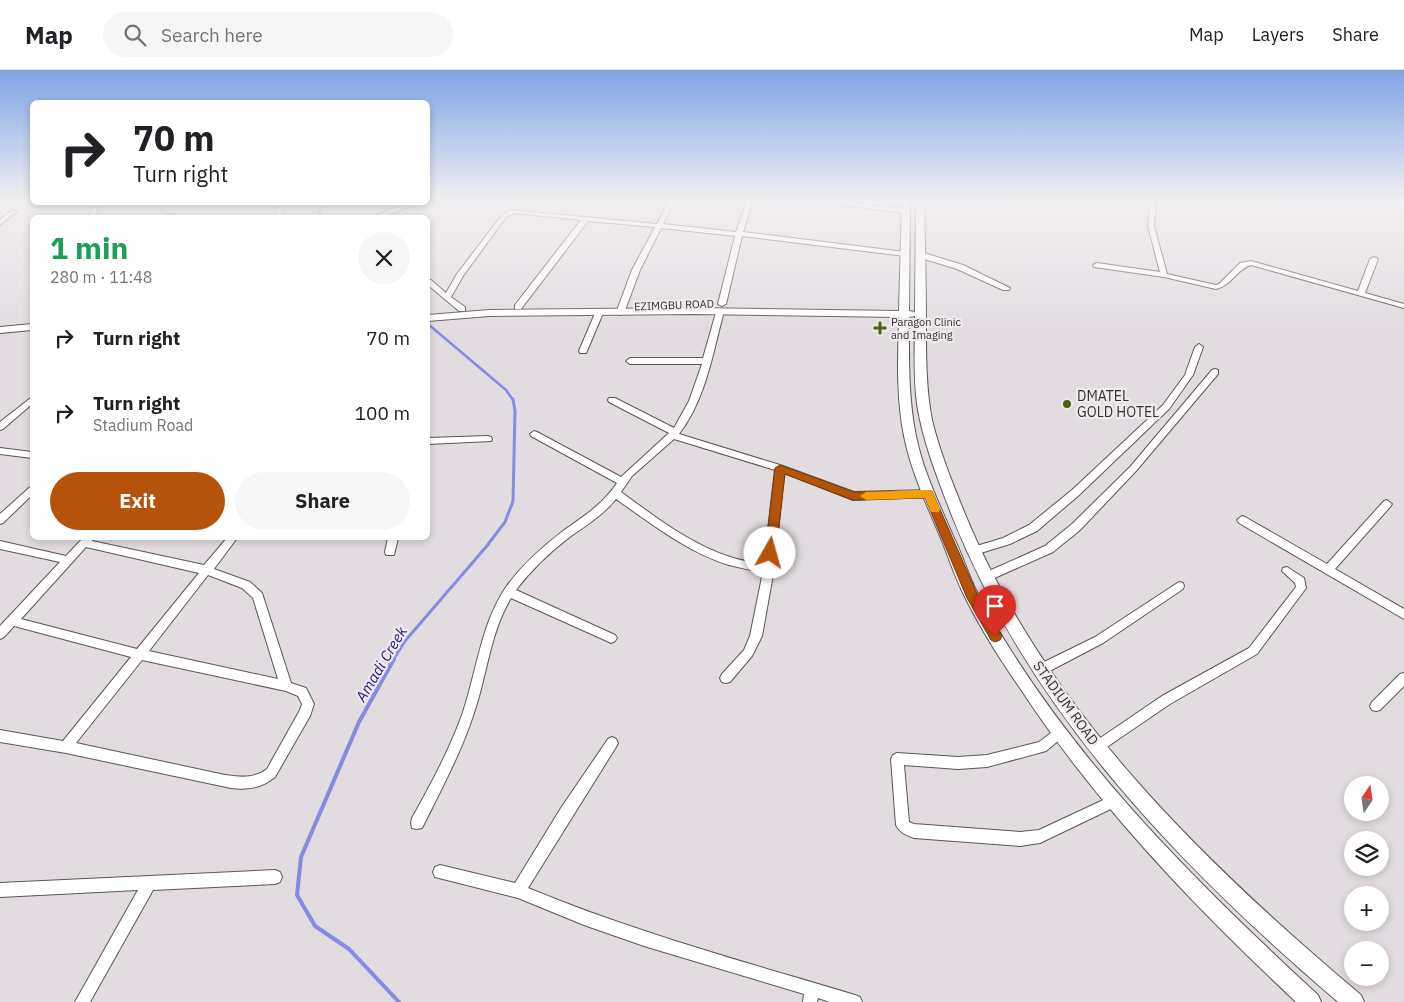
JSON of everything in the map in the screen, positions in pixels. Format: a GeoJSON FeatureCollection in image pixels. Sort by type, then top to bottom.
{"type":"FeatureCollection","features":[{"type":"Feature","properties":{"kind":"main road","name":"STADIUM ROAD"},"geometry":{"type":"LineString","coordinates":[[906,244],[904,396],[912,445],[928,494],[973,598],[1021,678],[1075,754],[1114,801],[1178,873],[1247,943],[1311,1002]]}},
{"type":"Feature","properties":{"kind":"main road","name":"STADIUM ROAD"},"geometry":{"type":"LineString","coordinates":[[921,244],[921,386],[924,414],[930,442],[986,578],[1040,670],[1097,746],[1156,815],[1203,864],[1354,1002]]}},
{"type":"Feature","properties":{"kind":"main road","name":"EZIMGBU ROAD"},"geometry":{"type":"LineString","coordinates":[[435,313],[462,309],[518,307],[621,310],[721,307],[904,309],[920,311]]}},
{"type":"Feature","properties":{"kind":"main road","name":"EZIMGBU ROAD"},"geometry":{"type":"LineString","coordinates":[[435,313],[600,313],[621,310]]}},
{"type":"Feature","properties":{"kind":"main road"},"geometry":{"type":"LineString","coordinates":[[0,323],[30,321]]}},
{"type":"Feature","properties":{"kind":"main road"},"geometry":{"type":"LineString","coordinates":[[0,330],[30,327]]}},
{"type":"Feature","properties":{"kind":"street"},"geometry":{"type":"LineString","coordinates":[[447,298],[460,276],[483,244]]}},
{"type":"Feature","properties":{"kind":"street"},"geometry":{"type":"LineString","coordinates":[[518,307],[567,244]]}},
{"type":"Feature","properties":{"kind":"street"},"geometry":{"type":"LineString","coordinates":[[621,310],[636,270],[650,244]]}},
{"type":"Feature","properties":{"kind":"street"},"geometry":{"type":"LineString","coordinates":[[417,823],[458,744],[473,698],[491,629],[509,592],[526,568],[542,552],[616,494],[622,482],[674,434],[687,414],[721,307],[736,244]]}},
{"type":"Feature","properties":{"kind":"street"},"geometry":{"type":"LineString","coordinates":[[827,244],[906,254]]}},
{"type":"Feature","properties":{"kind":"street"},"geometry":{"type":"LineString","coordinates":[[1156,244],[1164,275]]}},
{"type":"Feature","properties":{"kind":"street"},"geometry":{"type":"LineString","coordinates":[[921,255],[960,267],[1006,288]]}},
{"type":"Feature","properties":{"kind":"street"},"geometry":{"type":"LineString","coordinates":[[1361,294],[1374,259]]}},
{"type":"Feature","properties":{"kind":"street"},"geometry":{"type":"LineString","coordinates":[[1096,265],[1164,275],[1216,287],[1221,286],[1243,264],[1251,263],[1404,306]]}},
{"type":"Feature","properties":{"kind":"street"},"geometry":{"type":"LineString","coordinates":[[430,284],[462,309]]}},
{"type":"Feature","properties":{"kind":"street"},"geometry":{"type":"LineString","coordinates":[[583,351],[600,313]]}},
{"type":"Feature","properties":{"kind":"street"},"geometry":{"type":"LineString","coordinates":[[974,551],[1006,541],[1033,528],[1076,493],[1166,407],[1189,375],[1199,346]]}},
{"type":"Feature","properties":{"kind":"street"},"geometry":{"type":"LineString","coordinates":[[630,361],[705,361]]}},
{"type":"Feature","properties":{"kind":"street"},"geometry":{"type":"LineString","coordinates":[[986,578],[1050,549],[1076,527],[1133,469],[1215,372]]}},
{"type":"Feature","properties":{"kind":"street"},"geometry":{"type":"LineString","coordinates":[[612,400],[674,434],[780,468],[853,496],[928,494]]}},
{"type":"Feature","properties":{"kind":"street"},"geometry":{"type":"LineString","coordinates":[[0,427],[30,402]]}},
{"type":"Feature","properties":{"kind":"street"},"geometry":{"type":"LineString","coordinates":[[534,434],[622,482]]}},
{"type":"Feature","properties":{"kind":"street"},"geometry":{"type":"LineString","coordinates":[[430,442],[488,439]]}},
{"type":"Feature","properties":{"kind":"street"},"geometry":{"type":"LineString","coordinates":[[0,451],[30,455]]}},
{"type":"Feature","properties":{"kind":"street"},"geometry":{"type":"LineString","coordinates":[[726,678],[748,653],[756,636],[769,568],[780,468]]}},
{"type":"Feature","properties":{"kind":"street"},"geometry":{"type":"LineString","coordinates":[[0,520],[30,492]]}},
{"type":"Feature","properties":{"kind":"street"},"geometry":{"type":"LineString","coordinates":[[616,494],[667,529],[707,552],[731,561],[769,568]]}},
{"type":"Feature","properties":{"kind":"street"},"geometry":{"type":"LineString","coordinates":[[1328,570],[1386,504]]}},
{"type":"Feature","properties":{"kind":"street"},"geometry":{"type":"LineString","coordinates":[[1242,520],[1404,614]]}},
{"type":"Feature","properties":{"kind":"street"},"geometry":{"type":"LineString","coordinates":[[0,634],[87,540],[206,570],[246,585],[258,596],[286,686]]}},
{"type":"Feature","properties":{"kind":"street"},"geometry":{"type":"LineString","coordinates":[[66,747],[230,540]]}},
{"type":"Feature","properties":{"kind":"street"},"geometry":{"type":"LineString","coordinates":[[390,552],[393,540]]}},
{"type":"Feature","properties":{"kind":"street"},"geometry":{"type":"LineString","coordinates":[[0,545],[67,560]]}},
{"type":"Feature","properties":{"kind":"street"},"geometry":{"type":"LineString","coordinates":[[1097,746],[1166,700],[1253,651],[1301,588],[1300,581],[1287,570]]}},
{"type":"Feature","properties":{"kind":"street"},"geometry":{"type":"LineString","coordinates":[[1040,670],[1099,640],[1179,586]]}},
{"type":"Feature","properties":{"kind":"street"},"geometry":{"type":"LineString","coordinates":[[509,592],[611,638]]}},
{"type":"Feature","properties":{"kind":"street"},"geometry":{"type":"LineString","coordinates":[[0,736],[66,747],[225,781],[243,784],[255,783],[264,780],[271,773],[306,712],[308,704],[307,698],[302,692],[286,686],[139,654],[12,621]]}},
{"type":"Feature","properties":{"kind":"street"},"geometry":{"type":"LineString","coordinates":[[1376,706],[1404,678]]}},
{"type":"Feature","properties":{"kind":"street"},"geometry":{"type":"LineString","coordinates":[[1060,732],[1042,747],[987,761],[958,763],[897,758],[903,825],[907,829],[914,831],[1020,839],[1040,836],[1114,801]]}},
{"type":"Feature","properties":{"kind":"street"},"geometry":{"type":"LineString","coordinates":[[518,891],[612,743]]}},
{"type":"Feature","properties":{"kind":"street"},"geometry":{"type":"LineString","coordinates":[[440,872],[518,891],[584,918],[811,996],[855,1002]]}},
{"type":"Feature","properties":{"kind":"street"},"geometry":{"type":"LineString","coordinates":[[0,890],[275,877]]}},
{"type":"Feature","properties":{"kind":"street"},"geometry":{"type":"LineString","coordinates":[[82,1002],[149,884]]}},
{"type":"Feature","properties":{"kind":"waterway","name":"Amadi Creek"},"geometry":{"type":"LineString","coordinates":[[430,326],[506,390],[513,400]]}},
{"type":"Feature","properties":{"kind":"waterway","name":"Amadi Creek"},"geometry":{"type":"LineString","coordinates":[[393,660],[405,641],[486,547],[505,522],[513,501],[515,411],[513,399]]}},
{"type":"Feature","properties":{"kind":"waterway","name":"Amadi Creek"},"geometry":{"type":"LineString","coordinates":[[394,659],[359,722],[301,857],[297,895],[315,926],[349,949],[399,1002]]}},
{"type":"Feature","properties":{"kind":"slow traffic"},"geometry":{"type":"LineString","coordinates":[[866,496],[928,494],[935,509]]}},
{"type":"Feature","properties":{"kind":"place","name":"Paragon Clinic and Imaging"},"geometry":{"type":"Point","coordinates":[880,328]}},
{"type":"Feature","properties":{"kind":"place","name":"DMATEL GOLD HOTEL"},"geometry":{"type":"Point","coordinates":[1067,404]}},
{"type":"Feature","properties":{"kind":"route"},"geometry":{"type":"LineString","coordinates":[[770,553],[780,468],[853,496],[928,494],[964,579],[995,636]]}}]}
